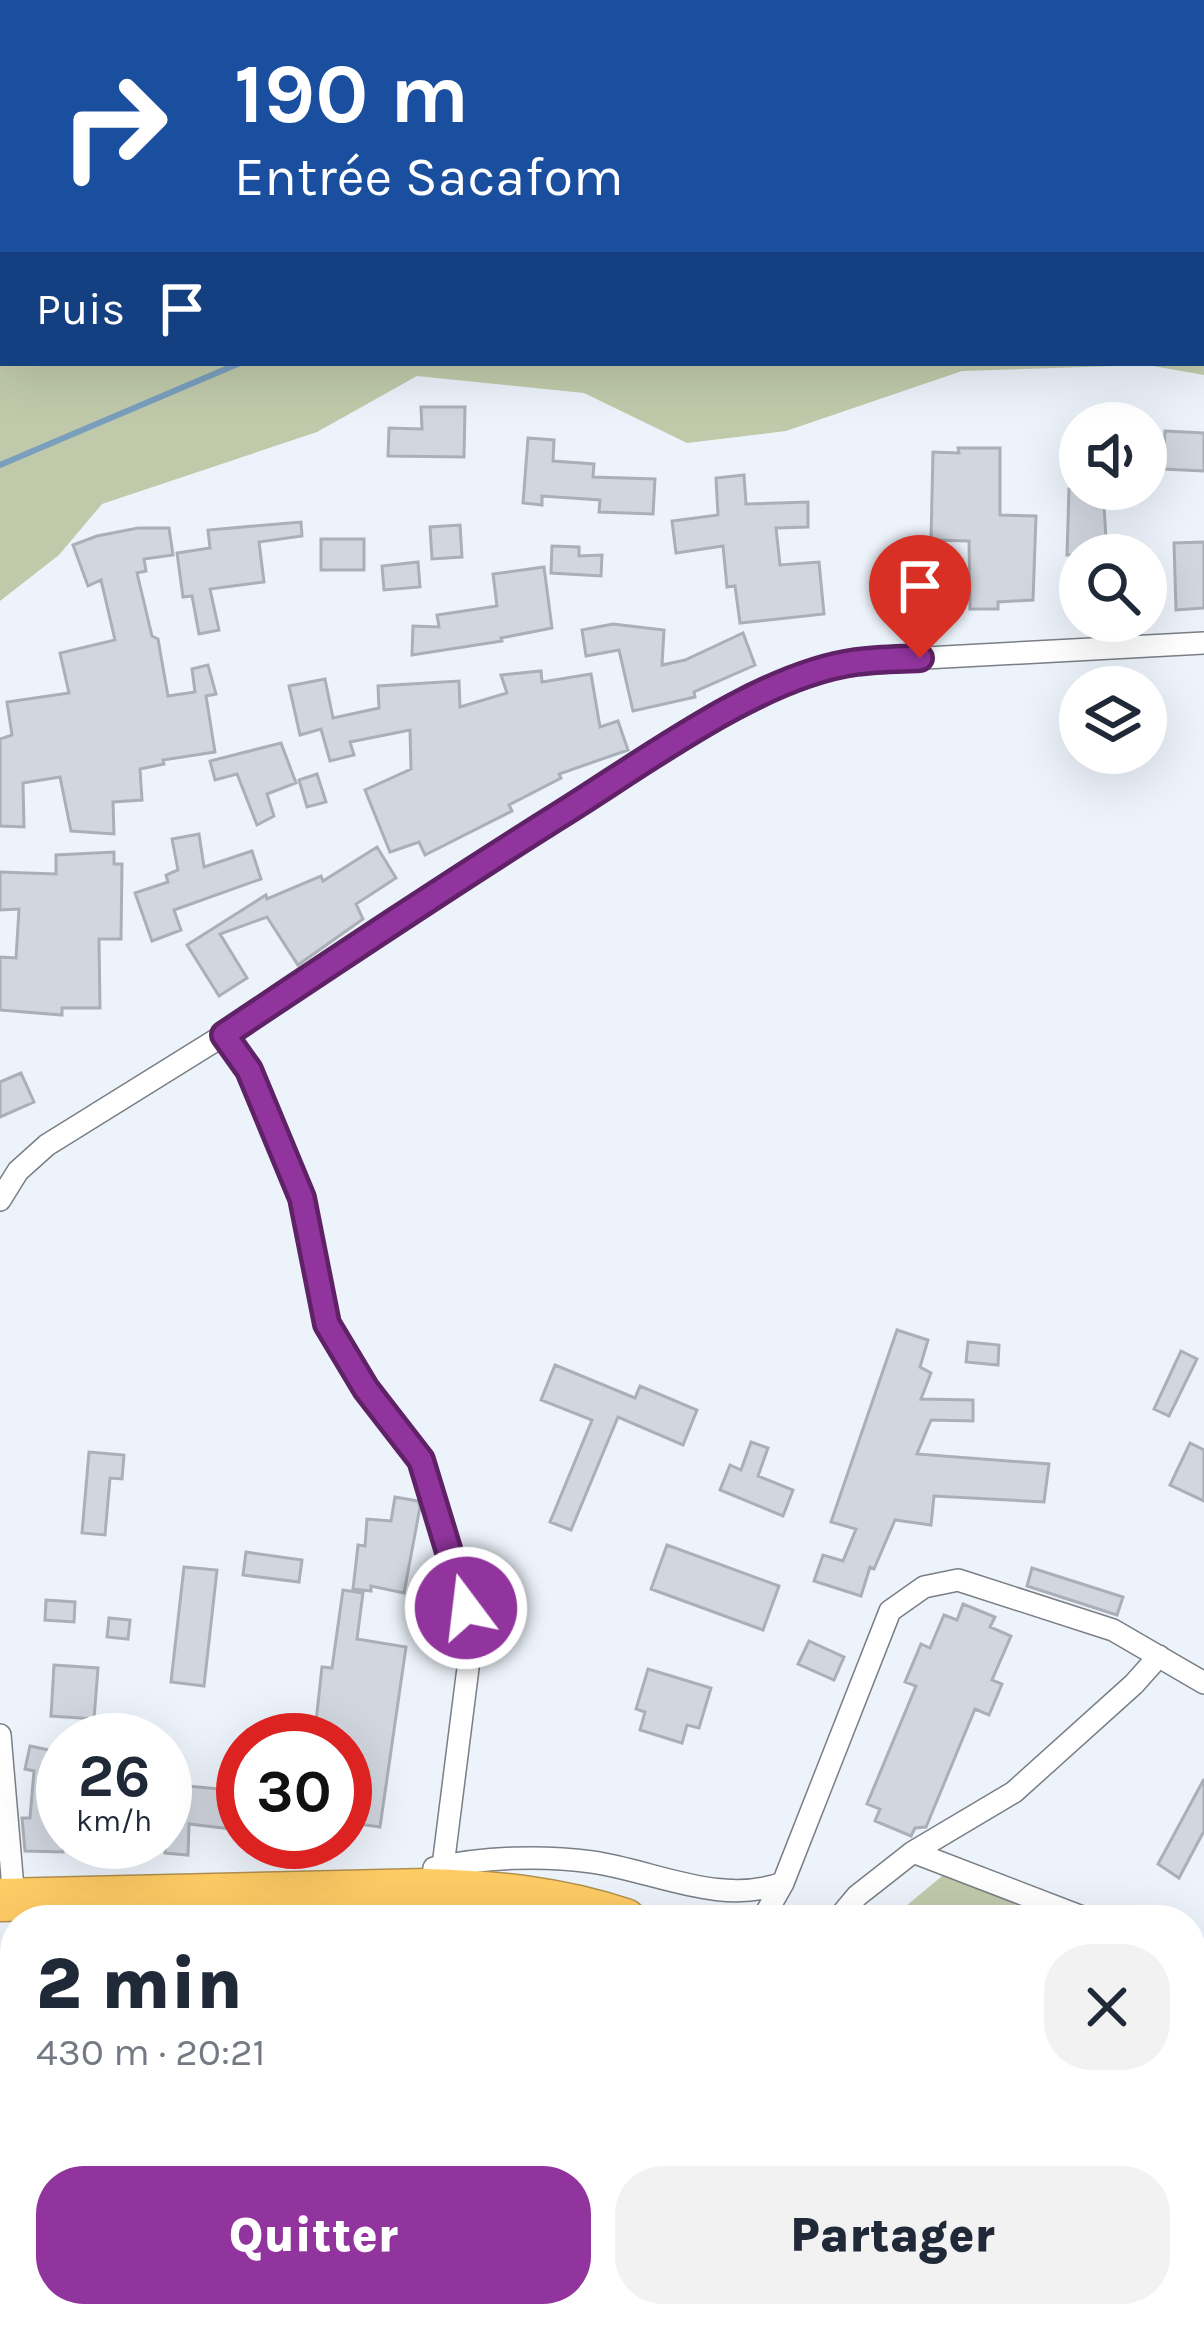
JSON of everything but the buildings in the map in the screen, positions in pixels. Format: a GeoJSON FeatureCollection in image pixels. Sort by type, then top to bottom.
{"type":"FeatureCollection","features":[{"type":"Feature","properties":{"kind":"highway"},"geometry":{"type":"LineString","coordinates":[[7,1900],[426,1890],[497,1892],[576,1905]]}},
{"type":"Feature","properties":{"kind":"street"},"geometry":{"type":"LineString","coordinates":[[0,1200],[18,1171],[47,1145],[675,740],[782,685],[851,662],[1204,644]]}},
{"type":"Feature","properties":{"kind":"street"},"geometry":{"type":"LineString","coordinates":[[224,1035],[249,1070],[302,1198],[327,1324],[366,1389],[421,1460],[452,1553],[466,1608],[468,1668],[443,1866]]}},
{"type":"Feature","properties":{"kind":"street"},"geometry":{"type":"LineString","coordinates":[[771,1905],[890,1611],[925,1587],[958,1580],[1113,1630],[1204,1683]]}},
{"type":"Feature","properties":{"kind":"street"},"geometry":{"type":"LineString","coordinates":[[850,1905],[914,1852],[1014,1792],[1134,1684],[1159,1655]]}},
{"type":"Feature","properties":{"kind":"street"},"geometry":{"type":"LineString","coordinates":[[0,1736],[7,1900]]}},
{"type":"Feature","properties":{"kind":"street"},"geometry":{"type":"LineString","coordinates":[[914,1852],[1051,1905]]}},
{"type":"Feature","properties":{"kind":"street"},"geometry":{"type":"LineString","coordinates":[[340,1894],[443,1866],[532,1858],[593,1862],[704,1889],[764,1890],[783,1883]]}},
{"type":"Feature","properties":{"kind":"green space"},"geometry":{"type":"Polygon","coordinates":[[[0,366],[1116,366],[962,371],[786,431],[687,443],[584,393],[417,376],[317,432],[102,504],[59,555],[0,601],[0,366]]]}},
{"type":"Feature","properties":{"kind":"green space"},"geometry":{"type":"Polygon","coordinates":[[[1153,366],[1204,366],[1204,375],[1153,366]]]}},
{"type":"Feature","properties":{"kind":"green space"},"geometry":{"type":"Polygon","coordinates":[[[959,1862],[1055,1905],[907,1905],[959,1862]]]}},
{"type":"Feature","properties":{"kind":"waterway"},"geometry":{"type":"LineString","coordinates":[[0,465],[233,366]]}},
{"type":"Feature","properties":{"kind":"route"},"geometry":{"type":"LineString","coordinates":[[466,1608],[421,1460],[366,1389],[327,1324],[302,1198],[249,1070],[224,1035],[675,740],[782,685],[851,662],[920,658]]}}]}
